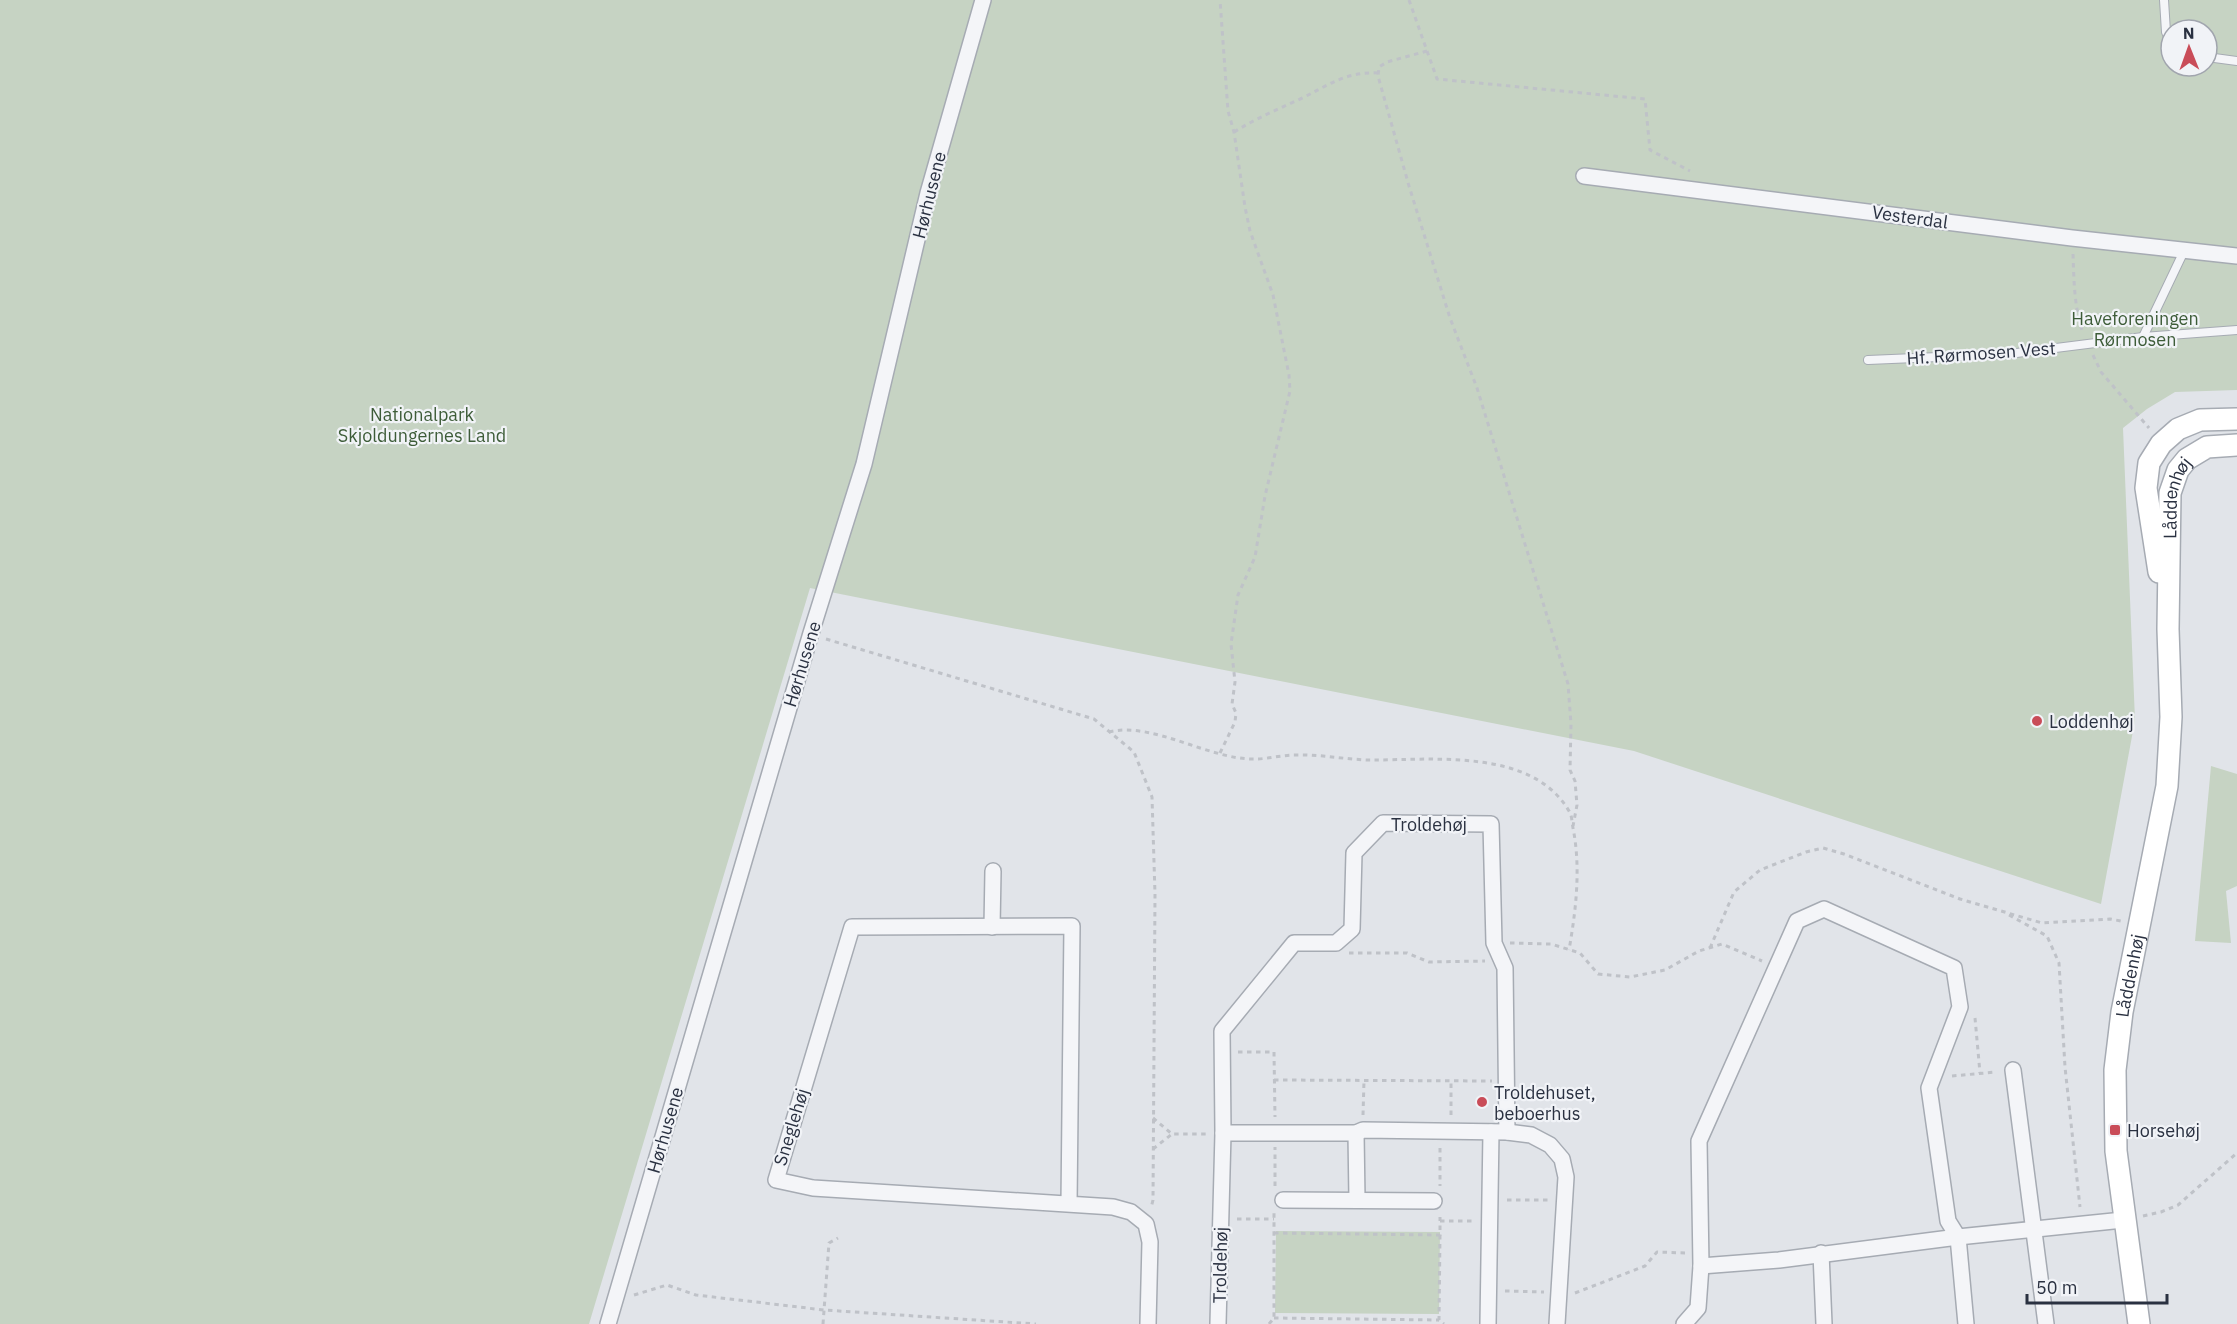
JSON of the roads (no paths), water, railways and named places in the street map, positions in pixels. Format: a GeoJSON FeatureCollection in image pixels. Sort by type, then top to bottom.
{"type":"FeatureCollection","features":[{"type":"Feature","properties":{"kind":"street","name":"Hørhusene"},"geometry":{"type":"LineString","coordinates":[[609,1324],[811,633],[864,464],[885,384],[928,194],[983,0]]}},
{"type":"Feature","properties":{"kind":"street","name":"Vesterdal"},"geometry":{"type":"LineString","coordinates":[[1584,176],[2072,238],[2237,256]]}},
{"type":"Feature","properties":{"kind":"street","name":"Låddenhøj"},"geometry":{"type":"LineString","coordinates":[[2168,629],[2146,488],[2149,463],[2161,444],[2178,429],[2200,420],[2237,419]]}},
{"type":"Feature","properties":{"kind":"street","name":"Låddenhøj"},"geometry":{"type":"LineString","coordinates":[[2139,1324],[2123,1220],[2116,1151],[2115,1070],[2122,1012],[2167,786],[2171,717],[2168,629],[2170,493],[2178,470],[2187,459],[2207,447],[2237,445]]}},
{"type":"Feature","properties":{"kind":"street","name":"Troldehøj"},"geometry":{"type":"LineString","coordinates":[[1218,1324],[1223,1133],[1222,1031],[1294,943],[1336,944],[1352,929],[1354,853],[1383,823],[1491,824],[1494,943],[1505,968],[1506,1081],[1490,1200],[1488,1324]]}},
{"type":"Feature","properties":{"kind":"street"},"geometry":{"type":"LineString","coordinates":[[992,927],[993,871]]}},
{"type":"Feature","properties":{"kind":"street"},"geometry":{"type":"LineString","coordinates":[[1684,1324],[1698,1308],[1699,1141],[1797,921],[1824,909],[1954,968],[1959,1010],[1929,1088],[1948,1221],[1958,1237],[1966,1324]]}},
{"type":"Feature","properties":{"kind":"street","name":"Sneglehøj"},"geometry":{"type":"LineString","coordinates":[[1069,1204],[1072,926],[852,927],[776,1180],[813,1188],[1069,1204],[1113,1206],[1131,1212],[1146,1224],[1150,1242],[1148,1324]]}},
{"type":"Feature","properties":{"kind":"street"},"geometry":{"type":"LineString","coordinates":[[2013,1070],[2046,1324]]}},
{"type":"Feature","properties":{"kind":"street"},"geometry":{"type":"LineString","coordinates":[[1357,1200],[1360,1132]]}},
{"type":"Feature","properties":{"kind":"street"},"geometry":{"type":"LineString","coordinates":[[1223,1133],[1499,1132],[1531,1135],[1550,1145],[1562,1159],[1566,1177],[1557,1324]]}},
{"type":"Feature","properties":{"kind":"street"},"geometry":{"type":"LineString","coordinates":[[1277,1200],[1434,1201]]}},
{"type":"Feature","properties":{"kind":"street"},"geometry":{"type":"LineString","coordinates":[[1700,1259],[1779,1260],[1958,1237],[2123,1220]]}},
{"type":"Feature","properties":{"kind":"street"},"geometry":{"type":"LineString","coordinates":[[1821,1253],[1824,1324]]}},
{"type":"Feature","properties":{"kind":"lane"},"geometry":{"type":"LineString","coordinates":[[2164,0],[2165,18]]}},
{"type":"Feature","properties":{"kind":"lane"},"geometry":{"type":"LineString","coordinates":[[2219,59],[2237,62]]}},
{"type":"Feature","properties":{"kind":"lane"},"geometry":{"type":"LineString","coordinates":[[2143,336],[2184,251]]}},
{"type":"Feature","properties":{"kind":"lane","name":"Hf. Rørmosen Vest"},"geometry":{"type":"LineString","coordinates":[[1868,360],[2009,354],[2143,336],[2237,330]]}},
{"type":"Feature","properties":{"kind":"place","name":"Loddenhøj"},"geometry":{"type":"Point","coordinates":[2037,721]}},
{"type":"Feature","properties":{"kind":"place","name":"Troldehuset, beboerhus"},"geometry":{"type":"Point","coordinates":[1482,1102]}},
{"type":"Feature","properties":{"kind":"place","name":"Horsehøj"},"geometry":{"type":"Point","coordinates":[2115,1130]}},
{"type":"Feature","properties":{"kind":"park label","name":"Haveforeningen Rørmosen"},"geometry":{"type":"Point","coordinates":[2135,328]}},
{"type":"Feature","properties":{"kind":"park label","name":"Nationalpark Skjoldungernes Land"},"geometry":{"type":"Point","coordinates":[422,424]}}]}
